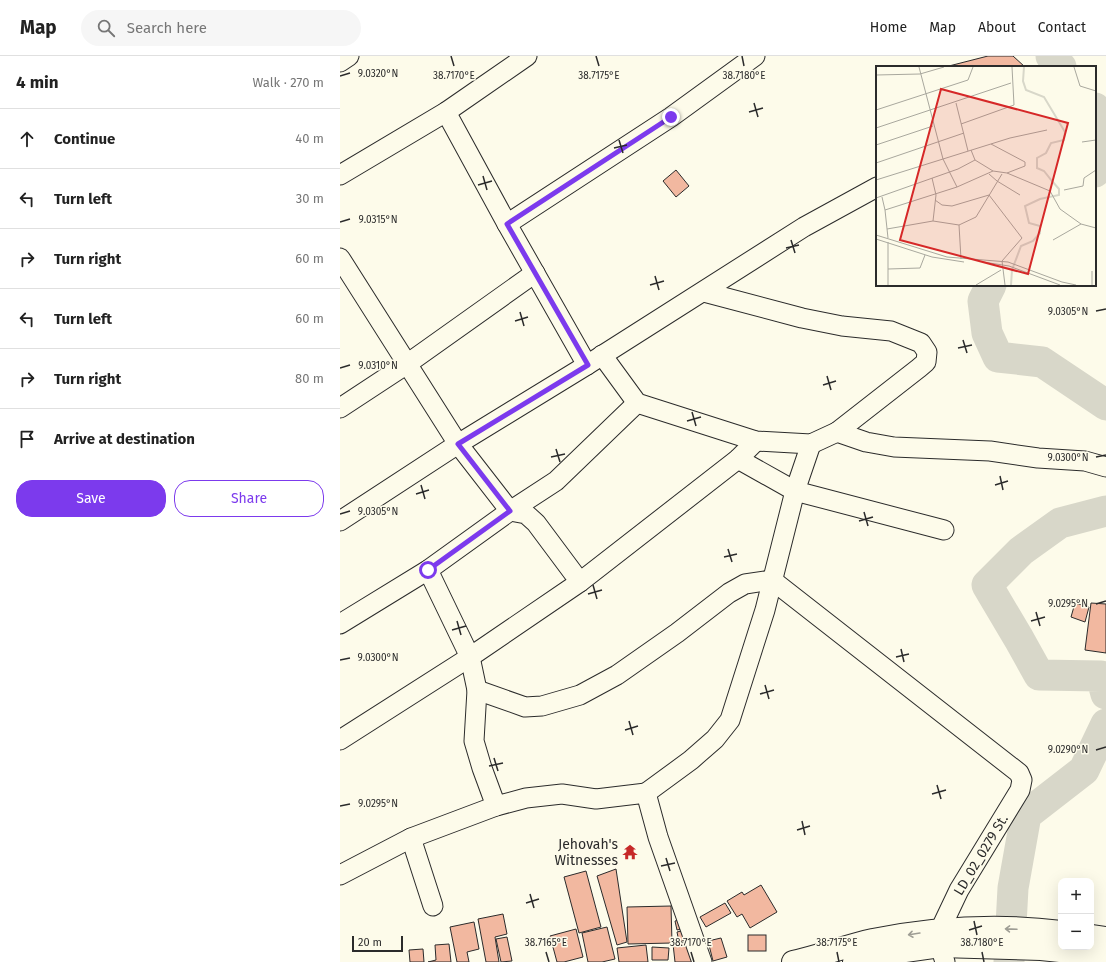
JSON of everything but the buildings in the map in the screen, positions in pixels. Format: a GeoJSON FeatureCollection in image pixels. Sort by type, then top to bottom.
{"type":"FeatureCollection","features":[{"type":"Feature","properties":{"kind":"main road"},"geometry":{"type":"LineString","coordinates":[[1094,936],[1106,938]]}},
{"type":"Feature","properties":{"kind":"main road"},"geometry":{"type":"LineString","coordinates":[[854,962],[885,954],[942,946],[983,937],[1048,937],[1106,956]]}},
{"type":"Feature","properties":{"kind":"main road"},"geometry":{"type":"LineString","coordinates":[[793,962],[872,940],[942,946]]}},
{"type":"Feature","properties":{"kind":"street"},"geometry":{"type":"LineString","coordinates":[[340,62],[349,56]]}},
{"type":"Feature","properties":{"kind":"street"},"geometry":{"type":"LineString","coordinates":[[340,175],[446,112],[527,56]]}},
{"type":"Feature","properties":{"kind":"street"},"geometry":{"type":"LineString","coordinates":[[507,224],[671,117],[755,56]]}},
{"type":"Feature","properties":{"kind":"street"},"geometry":{"type":"LineString","coordinates":[[446,112],[535,273],[595,360],[638,403],[756,441],[811,444],[837,432],[926,362],[928,352],[922,343],[891,331],[842,326],[802,318],[704,292]]}},
{"type":"Feature","properties":{"kind":"street"},"geometry":{"type":"LineString","coordinates":[[340,521],[458,444],[704,292],[804,227],[876,188]]}},
{"type":"Feature","properties":{"kind":"street"},"geometry":{"type":"LineString","coordinates":[[340,258],[346,280],[407,364],[458,444],[510,511],[526,514],[536,523],[580,582]]}},
{"type":"Feature","properties":{"kind":"street"},"geometry":{"type":"LineString","coordinates":[[340,408],[407,364],[535,273]]}},
{"type":"Feature","properties":{"kind":"street"},"geometry":{"type":"LineString","coordinates":[[340,624],[428,570],[510,511],[556,481],[638,403]]}},
{"type":"Feature","properties":{"kind":"street"},"geometry":{"type":"LineString","coordinates":[[837,432],[866,442],[894,447],[990,451],[1038,458],[1085,461],[1106,467]]}},
{"type":"Feature","properties":{"kind":"street"},"geometry":{"type":"LineString","coordinates":[[340,740],[470,657],[580,582],[738,459],[756,441]]}},
{"type":"Feature","properties":{"kind":"street"},"geometry":{"type":"LineString","coordinates":[[340,875],[411,838],[496,806],[526,798],[562,794],[596,799],[646,793],[691,760],[715,739],[730,720],[765,610],[795,491],[811,444]]}},
{"type":"Feature","properties":{"kind":"street"},"geometry":{"type":"LineString","coordinates":[[738,459],[795,491],[944,530]]}},
{"type":"Feature","properties":{"kind":"street"},"geometry":{"type":"LineString","coordinates":[[428,570],[470,657],[477,690],[474,741],[496,806]]}},
{"type":"Feature","properties":{"kind":"street"},"geometry":{"type":"LineString","coordinates":[[477,690],[525,707],[542,706],[580,695],[617,675],[677,633],[728,593],[745,584],[772,580]]}},
{"type":"Feature","properties":{"kind":"street","name":"LD_02_0279 St."},"geometry":{"type":"LineString","coordinates":[[772,580],[1019,773],[1022,780],[1020,790],[959,890],[942,946]]}},
{"type":"Feature","properties":{"kind":"street"},"geometry":{"type":"LineString","coordinates":[[646,793],[658,837],[702,962]]}},
{"type":"Feature","properties":{"kind":"street"},"geometry":{"type":"LineString","coordinates":[[411,838],[433,906]]}},
{"type":"Feature","properties":{"kind":"waterway"},"geometry":{"type":"LineString","coordinates":[[1051,56],[1060,66]]}},
{"type":"Feature","properties":{"kind":"waterway"},"geometry":{"type":"LineString","coordinates":[[1096,109],[1100,114],[1106,149]]}},
{"type":"Feature","properties":{"kind":"waterway"},"geometry":{"type":"LineString","coordinates":[[1096,171],[1106,163]]}},
{"type":"Feature","properties":{"kind":"waterway"},"geometry":{"type":"LineString","coordinates":[[990,286],[983,301],[987,333],[998,357],[1042,362],[1106,405]]}},
{"type":"Feature","properties":{"kind":"waterway"},"geometry":{"type":"LineString","coordinates":[[1106,511],[1060,523],[1021,551],[987,585],[1039,675],[1101,676],[1106,694]]}},
{"type":"Feature","properties":{"kind":"waterway"},"geometry":{"type":"LineString","coordinates":[[1009,962],[1013,888],[1026,815],[1084,770],[1106,724]]}},
{"type":"Feature","properties":{"kind":"place","name":"Jehovah's Witnesses"},"geometry":{"type":"Point","coordinates":[630,852]}},
{"type":"Feature","properties":{"kind":"route"},"geometry":{"type":"LineString","coordinates":[[428,570],[510,511],[458,444],[588,365],[507,224],[671,117]]}}]}
